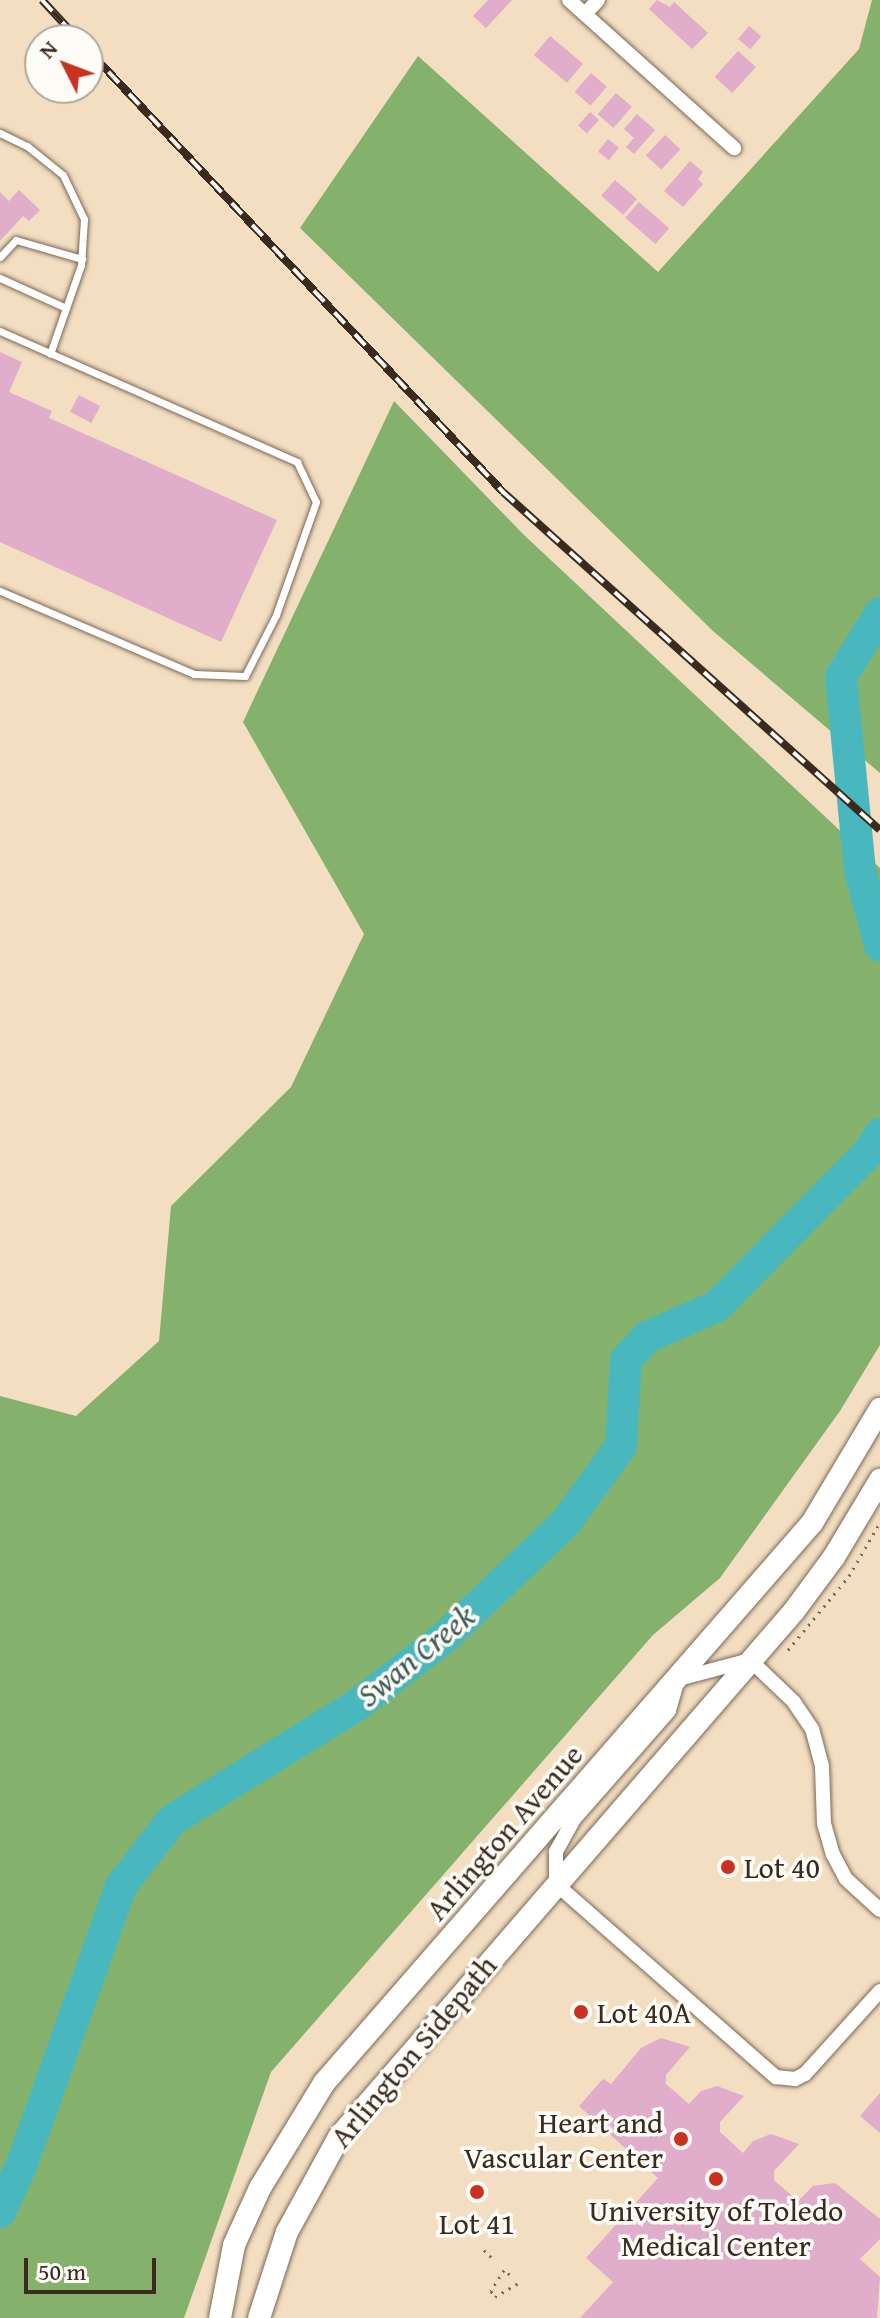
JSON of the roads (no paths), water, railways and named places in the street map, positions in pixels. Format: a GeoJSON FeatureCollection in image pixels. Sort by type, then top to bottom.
{"type":"FeatureCollection","features":[{"type":"Feature","properties":{"kind":"street"},"geometry":{"type":"LineString","coordinates":[[569,0],[734,148]]}},
{"type":"Feature","properties":{"kind":"street"},"geometry":{"type":"LineString","coordinates":[[585,14],[598,0]]}},
{"type":"Feature","properties":{"kind":"street","name":"Arlington Avenue"},"geometry":{"type":"LineString","coordinates":[[220,2318],[234,2245],[260,2188],[324,2083],[812,1523],[880,1409]]}},
{"type":"Feature","properties":{"kind":"street"},"geometry":{"type":"LineString","coordinates":[[259,2318],[287,2232],[339,2137],[750,1660],[834,1557],[880,1480]]}},
{"type":"Feature","properties":{"kind":"street"},"geometry":{"type":"LineString","coordinates":[[556,1884],[562,1836],[669,1711],[678,1679],[750,1660]]}},
{"type":"Feature","properties":{"kind":"street"},"geometry":{"type":"LineString","coordinates":[[750,1660],[794,1702],[812,1729],[822,1766],[824,1824],[833,1855],[846,1879],[880,1910]]}},
{"type":"Feature","properties":{"kind":"street"},"geometry":{"type":"LineString","coordinates":[[556,1884],[776,2077],[795,2079],[805,2074],[880,1991]]}},
{"type":"Feature","properties":{"kind":"lane"},"geometry":{"type":"LineString","coordinates":[[0,133],[27,146],[63,175],[84,219],[82,259],[50,354]]}},
{"type":"Feature","properties":{"kind":"lane"},"geometry":{"type":"LineString","coordinates":[[0,257],[16,240],[82,259]]}},
{"type":"Feature","properties":{"kind":"lane"},"geometry":{"type":"LineString","coordinates":[[0,278],[66,308]]}},
{"type":"Feature","properties":{"kind":"lane"},"geometry":{"type":"LineString","coordinates":[[0,331],[297,462],[316,502],[276,615],[245,676],[194,674],[0,591]]}},
{"type":"Feature","properties":{"kind":"waterway","name":"Swan Creek"},"geometry":{"type":"LineString","coordinates":[[880,613],[841,677],[860,871],[880,945]]}},
{"type":"Feature","properties":{"kind":"waterway","name":"Swan Creek"},"geometry":{"type":"LineString","coordinates":[[0,2212],[22,2164],[121,1886],[172,1820],[357,1705],[445,1637],[566,1522],[621,1446],[626,1360],[647,1337],[717,1306],[869,1152],[880,1134]]}},
{"type":"Feature","properties":{"kind":"railway"},"geometry":{"type":"LineString","coordinates":[[42,0],[64,24]]}},
{"type":"Feature","properties":{"kind":"railway"},"geometry":{"type":"LineString","coordinates":[[104,67],[503,492],[880,830]]}},
{"type":"Feature","properties":{"kind":"place","name":"Lot 40"},"geometry":{"type":"Point","coordinates":[728,1867]}},
{"type":"Feature","properties":{"kind":"place","name":"Lot 40A"},"geometry":{"type":"Point","coordinates":[581,2012]}},
{"type":"Feature","properties":{"kind":"place","name":"Heart and Vascular Center"},"geometry":{"type":"Point","coordinates":[681,2139]}},
{"type":"Feature","properties":{"kind":"place","name":"University of Toledo Medical Center"},"geometry":{"type":"Point","coordinates":[716,2179]}},
{"type":"Feature","properties":{"kind":"place","name":"Lot 41"},"geometry":{"type":"Point","coordinates":[477,2192]}}]}
